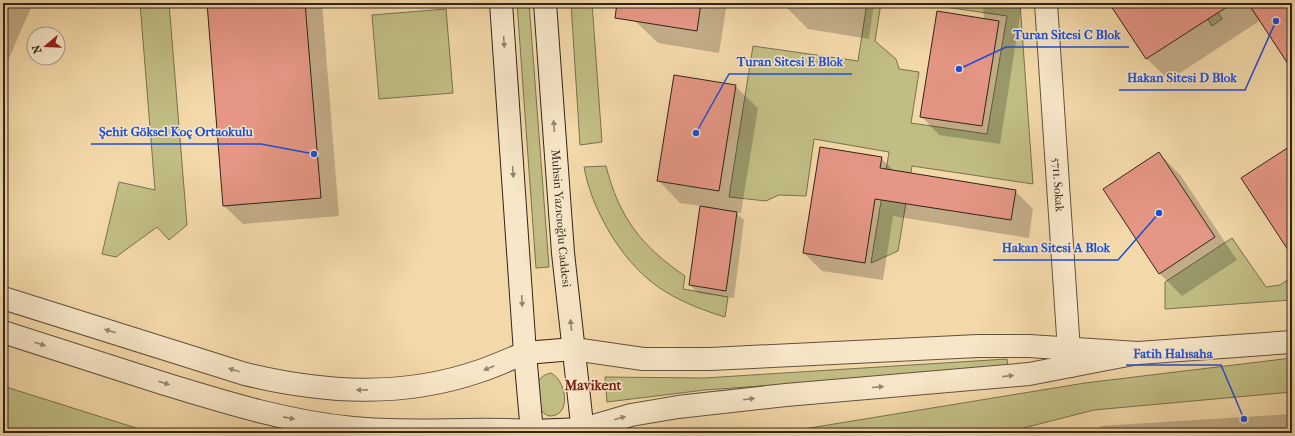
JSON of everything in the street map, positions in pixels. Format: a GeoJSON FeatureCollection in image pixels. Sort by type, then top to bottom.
{"type":"FeatureCollection","features":[{"type":"Feature","properties":{"kind":"street"},"geometry":{"type":"LineString","coordinates":[[501,3],[525,353],[532,432]]}},
{"type":"Feature","properties":{"kind":"street","name":"Muhsin Yazıcıoğlu Caddesi"},"geometry":{"type":"LineString","coordinates":[[545,3],[563,253],[583,431]]}},
{"type":"Feature","properties":{"kind":"street","name":"5711. Sokak"},"geometry":{"type":"LineString","coordinates":[[1046,3],[1069,358]]}},
{"type":"Feature","properties":{"kind":"street"},"geometry":{"type":"LineString","coordinates":[[3,298],[245,374],[279,382],[333,389],[379,390],[440,382],[479,372],[525,353],[574,349],[643,359],[710,359],[978,346],[1028,346],[1069,358]]}},
{"type":"Feature","properties":{"kind":"street"},"geometry":{"type":"LineString","coordinates":[[3,332],[214,399],[293,419],[375,430],[495,428],[532,432],[583,431],[631,415],[786,395],[1029,374],[1069,358],[1292,342]]}},
{"type":"Feature","properties":{"kind":"shaded area"},"geometry":{"type":"Polygon","coordinates":[[[140,3],[169,3],[187,225],[169,240],[157,227],[116,257],[102,254],[119,182],[155,190],[140,3]]]}},
{"type":"Feature","properties":{"kind":"shaded area"},"geometry":{"type":"Polygon","coordinates":[[[517,3],[529,3],[549,267],[536,268],[517,3]]]}},
{"type":"Feature","properties":{"kind":"shaded area"},"geometry":{"type":"Polygon","coordinates":[[[571,3],[592,3],[602,142],[580,145],[571,3]]]}},
{"type":"Feature","properties":{"kind":"shaded area"},"geometry":{"type":"Polygon","coordinates":[[[867,3],[881,3],[875,41],[896,59],[899,69],[919,72],[911,123],[987,134],[1007,16],[938,6],[939,3],[1020,3],[1033,184],[912,166],[898,251],[871,263],[889,152],[814,139],[806,196],[779,195],[766,201],[729,197],[753,46],[858,61],[867,3]]]}},
{"type":"Feature","properties":{"kind":"shaded area"},"geometry":{"type":"Polygon","coordinates":[[[1197,3],[1212,3],[1222,19],[1212,26],[1197,3]]]}},
{"type":"Feature","properties":{"kind":"shaded area"},"geometry":{"type":"Polygon","coordinates":[[[446,9],[453,93],[379,99],[372,15],[446,9]]]}},
{"type":"Feature","properties":{"kind":"shaded area"},"geometry":{"type":"Polygon","coordinates":[[[606,166],[611,184],[618,200],[634,229],[656,253],[685,276],[683,289],[728,297],[725,317],[680,300],[666,292],[651,282],[624,254],[594,202],[584,167],[606,166]]]}},
{"type":"Feature","properties":{"kind":"shaded area"},"geometry":{"type":"Polygon","coordinates":[[[1232,238],[1266,287],[1280,285],[1292,277],[1292,300],[1165,309],[1165,282],[1232,238]]]}},
{"type":"Feature","properties":{"kind":"shaded area"},"geometry":{"type":"Polygon","coordinates":[[[1292,358],[1292,392],[1094,410],[1004,433],[779,433],[1085,383],[1292,358]]]}},
{"type":"Feature","properties":{"kind":"shaded area"},"geometry":{"type":"Polygon","coordinates":[[[1007,359],[1008,368],[705,390],[607,402],[605,377],[704,378],[1007,359]]]}},
{"type":"Feature","properties":{"kind":"shaded area"},"geometry":{"type":"Polygon","coordinates":[[[551,373],[556,377],[563,389],[564,404],[562,410],[558,414],[551,416],[546,415],[541,410],[536,397],[536,389],[538,382],[543,376],[551,373]]]}},
{"type":"Feature","properties":{"kind":"shaded area"},"geometry":{"type":"Polygon","coordinates":[[[3,386],[152,433],[3,433],[3,386]]]}},
{"type":"Feature","properties":{"kind":"building"},"geometry":{"type":"Polygon","coordinates":[[[207,3],[305,3],[321,198],[223,206],[207,3]]]}},
{"type":"Feature","properties":{"kind":"building"},"geometry":{"type":"Polygon","coordinates":[[[617,3],[701,3],[697,31],[615,18],[617,3]]]}},
{"type":"Feature","properties":{"kind":"building"},"geometry":{"type":"Polygon","coordinates":[[[1109,3],[1233,3],[1146,59],[1109,3]]]}},
{"type":"Feature","properties":{"kind":"building"},"geometry":{"type":"Polygon","coordinates":[[[1248,3],[1292,3],[1292,70],[1248,3]]]}},
{"type":"Feature","properties":{"kind":"building"},"geometry":{"type":"Polygon","coordinates":[[[937,11],[999,21],[982,126],[920,117],[937,11]]]}},
{"type":"Feature","properties":{"kind":"building"},"geometry":{"type":"Polygon","coordinates":[[[674,75],[736,85],[719,191],[657,181],[674,75]]]}},
{"type":"Feature","properties":{"kind":"building"},"geometry":{"type":"Polygon","coordinates":[[[1292,145],[1292,256],[1241,178],[1292,145]]]}},
{"type":"Feature","properties":{"kind":"building"},"geometry":{"type":"Polygon","coordinates":[[[820,147],[882,157],[880,168],[1016,190],[1011,220],[875,199],[865,263],[803,253],[820,147]]]}},
{"type":"Feature","properties":{"kind":"building"},"geometry":{"type":"Polygon","coordinates":[[[1159,152],[1215,237],[1159,274],[1103,189],[1159,152]]]}},
{"type":"Feature","properties":{"kind":"building"},"geometry":{"type":"Polygon","coordinates":[[[700,206],[737,212],[726,291],[689,285],[700,206]]]}},
{"type":"Feature","properties":{"kind":"place","name":"Hakan Sitesi D Blok"},"geometry":{"type":"Point","coordinates":[1276,21]}},
{"type":"Feature","properties":{"kind":"place","name":"Turan Sitesi C Blok"},"geometry":{"type":"Point","coordinates":[959,69]}},
{"type":"Feature","properties":{"kind":"place","name":"Turan Sitesi E Blok"},"geometry":{"type":"Point","coordinates":[696,133]}},
{"type":"Feature","properties":{"kind":"place","name":"Şehit Göksel Koç Ortaokulu"},"geometry":{"type":"Point","coordinates":[314,154]}},
{"type":"Feature","properties":{"kind":"place","name":"Hakan Sitesi A Blok"},"geometry":{"type":"Point","coordinates":[1159,213]}},
{"type":"Feature","properties":{"kind":"place","name":"Fatih Halısaha"},"geometry":{"type":"Point","coordinates":[1244,419]}},
{"type":"Feature","properties":{"kind":"district","name":"Mavikent"},"geometry":{"type":"Point","coordinates":[593,385]}}]}
